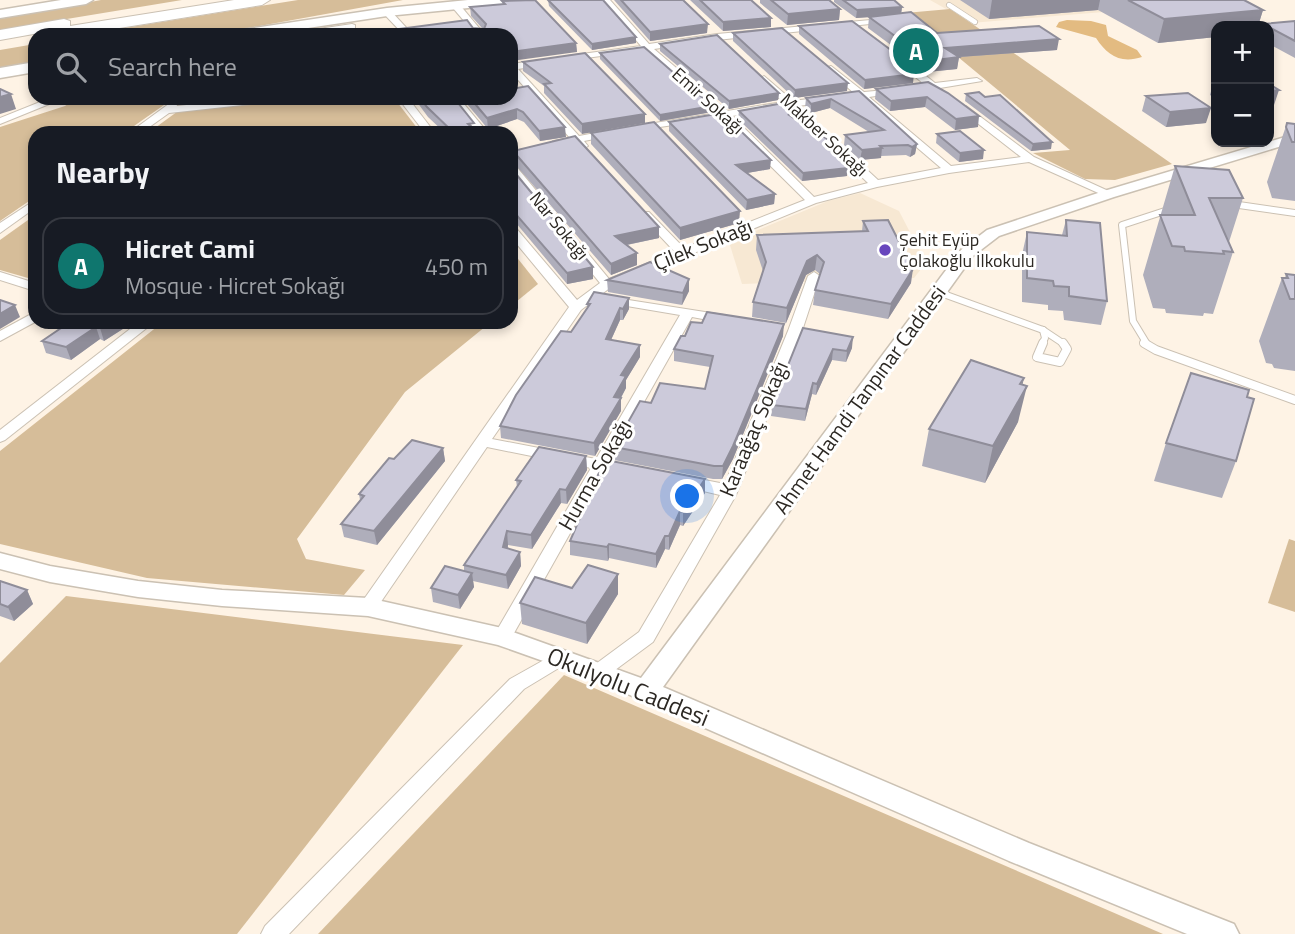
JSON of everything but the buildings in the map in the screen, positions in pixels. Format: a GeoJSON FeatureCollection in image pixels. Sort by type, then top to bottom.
{"type":"FeatureCollection","features":[{"type":"Feature","properties":{"kind":"highway"},"geometry":{"type":"LineString","coordinates":[[43,28],[213,0]]}},
{"type":"Feature","properties":{"kind":"highway"},"geometry":{"type":"LineString","coordinates":[[89,28],[262,0]]}},
{"type":"Feature","properties":{"kind":"highway"},"geometry":{"type":"LineString","coordinates":[[0,35],[28,30]]}},
{"type":"Feature","properties":{"kind":"highway"},"geometry":{"type":"LineString","coordinates":[[0,43],[28,38]]}},
{"type":"Feature","properties":{"kind":"main road"},"geometry":{"type":"LineString","coordinates":[[0,14],[28,5],[86,0]]}},
{"type":"Feature","properties":{"kind":"main road"},"geometry":{"type":"LineString","coordinates":[[296,28],[426,0]]}},
{"type":"Feature","properties":{"kind":"main road"},"geometry":{"type":"LineString","coordinates":[[480,0],[508,0]]}},
{"type":"Feature","properties":{"kind":"main road"},"geometry":{"type":"LineString","coordinates":[[327,28],[352,26],[387,12],[508,0]]}},
{"type":"Feature","properties":{"kind":"main road"},"geometry":{"type":"LineString","coordinates":[[0,73],[28,68]]}},
{"type":"Feature","properties":{"kind":"street","name":"Emir Sokağı"},"geometry":{"type":"LineString","coordinates":[[606,0],[647,47],[724,114],[812,201]]}},
{"type":"Feature","properties":{"kind":"street"},"geometry":{"type":"LineString","coordinates":[[456,6],[475,28]]}},
{"type":"Feature","properties":{"kind":"street"},"geometry":{"type":"LineString","coordinates":[[387,12],[403,28]]}},
{"type":"Feature","properties":{"kind":"street"},"geometry":{"type":"LineString","coordinates":[[842,16],[863,32]]}},
{"type":"Feature","properties":{"kind":"street"},"geometry":{"type":"LineString","coordinates":[[562,60],[583,52],[905,19]]}},
{"type":"Feature","properties":{"kind":"street"},"geometry":{"type":"LineString","coordinates":[[457,25],[470,23]]}},
{"type":"Feature","properties":{"kind":"street"},"geometry":{"type":"LineString","coordinates":[[775,23],[793,38]]}},
{"type":"Feature","properties":{"kind":"street"},"geometry":{"type":"LineString","coordinates":[[709,29],[727,46]]}},
{"type":"Feature","properties":{"kind":"street"},"geometry":{"type":"LineString","coordinates":[[884,47],[944,94]]}},
{"type":"Feature","properties":{"kind":"street"},"geometry":{"type":"LineString","coordinates":[[583,52],[597,66]]}},
{"type":"Feature","properties":{"kind":"street"},"geometry":{"type":"LineString","coordinates":[[518,66],[549,62]]}},
{"type":"Feature","properties":{"kind":"street"},"geometry":{"type":"LineString","coordinates":[[823,63],[949,170]]}},
{"type":"Feature","properties":{"kind":"street","name":"Makber Sokağı"},"geometry":{"type":"LineString","coordinates":[[755,71],[876,184]]}},
{"type":"Feature","properties":{"kind":"street"},"geometry":{"type":"LineString","coordinates":[[518,75],[594,158]]}},
{"type":"Feature","properties":{"kind":"street"},"geometry":{"type":"LineString","coordinates":[[551,144],[791,104],[977,81]]}},
{"type":"Feature","properties":{"kind":"street"},"geometry":{"type":"LineString","coordinates":[[955,103],[1030,159],[1108,194]]}},
{"type":"Feature","properties":{"kind":"street"},"geometry":{"type":"LineString","coordinates":[[0,121],[41,105]]}},
{"type":"Feature","properties":{"kind":"street"},"geometry":{"type":"LineString","coordinates":[[144,126],[174,105]]}},
{"type":"Feature","properties":{"kind":"street"},"geometry":{"type":"LineString","coordinates":[[166,110],[214,105]]}},
{"type":"Feature","properties":{"kind":"street"},"geometry":{"type":"LineString","coordinates":[[408,105],[424,126]]}},
{"type":"Feature","properties":{"kind":"street"},"geometry":{"type":"LineString","coordinates":[[460,105],[477,126]]}},
{"type":"Feature","properties":{"kind":"street"},"geometry":{"type":"LineString","coordinates":[[645,116],[664,135]]}},
{"type":"Feature","properties":{"kind":"street","name":"Ahmet Hamdi Tanpınar Caddesi"},"geometry":{"type":"LineString","coordinates":[[645,692],[967,253],[993,233],[1108,194],[1295,138]]}},
{"type":"Feature","properties":{"kind":"street","name":"Çilek Sokağı"},"geometry":{"type":"LineString","coordinates":[[368,607],[576,307],[589,296],[607,284],[812,201],[876,184],[949,170],[1030,159]]}},
{"type":"Feature","properties":{"kind":"street","name":"Nar Sokağı"},"geometry":{"type":"LineString","coordinates":[[518,176],[607,284]]}},
{"type":"Feature","properties":{"kind":"street"},"geometry":{"type":"LineString","coordinates":[[638,206],[682,253]]}},
{"type":"Feature","properties":{"kind":"street"},"geometry":{"type":"LineString","coordinates":[[0,229],[28,208]]}},
{"type":"Feature","properties":{"kind":"street"},"geometry":{"type":"LineString","coordinates":[[741,215],[751,225]]}},
{"type":"Feature","properties":{"kind":"street"},"geometry":{"type":"LineString","coordinates":[[518,238],[576,307]]}},
{"type":"Feature","properties":{"kind":"street","name":"Karaağaç Sokağı"},"geometry":{"type":"LineString","coordinates":[[600,671],[646,637],[730,490],[788,330],[814,275]]}},
{"type":"Feature","properties":{"kind":"street"},"geometry":{"type":"LineString","coordinates":[[0,276],[28,286]]}},
{"type":"Feature","properties":{"kind":"street"},"geometry":{"type":"LineString","coordinates":[[589,296],[741,322]]}},
{"type":"Feature","properties":{"kind":"street","name":"Hurma Sokağı"},"geometry":{"type":"LineString","coordinates":[[502,637],[688,313]]}},
{"type":"Feature","properties":{"kind":"street"},"geometry":{"type":"LineString","coordinates":[[0,337],[28,320]]}},
{"type":"Feature","properties":{"kind":"street"},"geometry":{"type":"LineString","coordinates":[[0,437],[138,329]]}},
{"type":"Feature","properties":{"kind":"street"},"geometry":{"type":"LineString","coordinates":[[0,415],[16,424]]}},
{"type":"Feature","properties":{"kind":"street"},"geometry":{"type":"LineString","coordinates":[[482,442],[627,470]]}},
{"type":"Feature","properties":{"kind":"street"},"geometry":{"type":"LineString","coordinates":[[665,478],[730,490]]}},
{"type":"Feature","properties":{"kind":"street","name":"Okulyolu Caddesi"},"geometry":{"type":"LineString","coordinates":[[2,564],[138,589],[222,598],[368,607],[502,637],[600,671],[1019,852],[1223,934]]}},
{"type":"Feature","properties":{"kind":"street"},"geometry":{"type":"LineString","coordinates":[[273,934],[517,684],[559,658]]}},
{"type":"Feature","properties":{"kind":"lane"},"geometry":{"type":"LineString","coordinates":[[949,5],[975,22]]}},
{"type":"Feature","properties":{"kind":"lane"},"geometry":{"type":"LineString","coordinates":[[1221,203],[1295,213]]}},
{"type":"Feature","properties":{"kind":"lane"},"geometry":{"type":"LineString","coordinates":[[1173,208],[1122,225],[1133,321],[1143,342],[1156,350],[1295,400]]}},
{"type":"Feature","properties":{"kind":"lane"},"geometry":{"type":"LineString","coordinates":[[938,292],[1043,330],[1058,337],[1066,346],[1060,362],[1037,356],[1045,338],[1043,330]]}},
{"type":"Feature","properties":{"kind":"shaded area"},"geometry":{"type":"Polygon","coordinates":[[[101,0],[182,0],[0,30],[0,19],[101,0]]]}},
{"type":"Feature","properties":{"kind":"shaded area"},"geometry":{"type":"Polygon","coordinates":[[[298,0],[403,0],[248,28],[124,28],[298,0]]]}},
{"type":"Feature","properties":{"kind":"shaded area"},"geometry":{"type":"Polygon","coordinates":[[[930,0],[1136,0],[1152,8],[971,23],[930,0]]]}},
{"type":"Feature","properties":{"kind":"shaded area"},"geometry":{"type":"Polygon","coordinates":[[[950,9],[1172,164],[1115,180],[1085,179],[1033,153],[1070,150],[905,13],[950,9]]]}},
{"type":"Feature","properties":{"kind":"shaded area"},"geometry":{"type":"Polygon","coordinates":[[[1067,20],[1106,25],[1108,36],[1137,50],[1142,57],[1121,59],[1105,49],[1096,38],[1056,27],[1059,22],[1067,20]]]}},
{"type":"Feature","properties":{"kind":"shaded area"},"geometry":{"type":"Polygon","coordinates":[[[28,45],[28,65],[0,69],[0,50],[28,45]]]}},
{"type":"Feature","properties":{"kind":"shaded area"},"geometry":{"type":"Polygon","coordinates":[[[164,105],[134,126],[28,126],[28,202],[0,221],[0,127],[65,106],[164,105]]]}},
{"type":"Feature","properties":{"kind":"shaded area"},"geometry":{"type":"Polygon","coordinates":[[[186,105],[399,105],[416,126],[158,126],[186,105]]]}},
{"type":"Feature","properties":{"kind":"shaded area"},"geometry":{"type":"Polygon","coordinates":[[[860,193],[899,211],[926,263],[914,278],[742,284],[729,242],[828,201],[860,193]]]}},
{"type":"Feature","properties":{"kind":"shaded area"},"geometry":{"type":"Polygon","coordinates":[[[28,220],[28,278],[0,270],[0,240],[28,220]]]}},
{"type":"Feature","properties":{"kind":"shaded area"},"geometry":{"type":"Polygon","coordinates":[[[518,259],[538,284],[518,300],[518,259]]]}},
{"type":"Feature","properties":{"kind":"shaded area"},"geometry":{"type":"Polygon","coordinates":[[[154,329],[482,329],[405,392],[297,539],[306,559],[365,570],[344,595],[147,578],[0,544],[0,451],[154,329]]]}},
{"type":"Feature","properties":{"kind":"shaded area"},"geometry":{"type":"Polygon","coordinates":[[[1289,539],[1295,541],[1295,612],[1268,603],[1289,539]]]}},
{"type":"Feature","properties":{"kind":"shaded area"},"geometry":{"type":"Polygon","coordinates":[[[66,596],[463,645],[237,934],[0,934],[0,663],[66,596]]]}},
{"type":"Feature","properties":{"kind":"shaded area"},"geometry":{"type":"Polygon","coordinates":[[[564,675],[1163,934],[318,934],[564,675]]]}},
{"type":"Feature","properties":{"kind":"place","name":"Hicret Cami"},"geometry":{"type":"Point","coordinates":[916,51]}},
{"type":"Feature","properties":{"kind":"place","name":"Şehit Eyüp Çolakoğlu İlkokulu"},"geometry":{"type":"Point","coordinates":[885,250]}}]}
